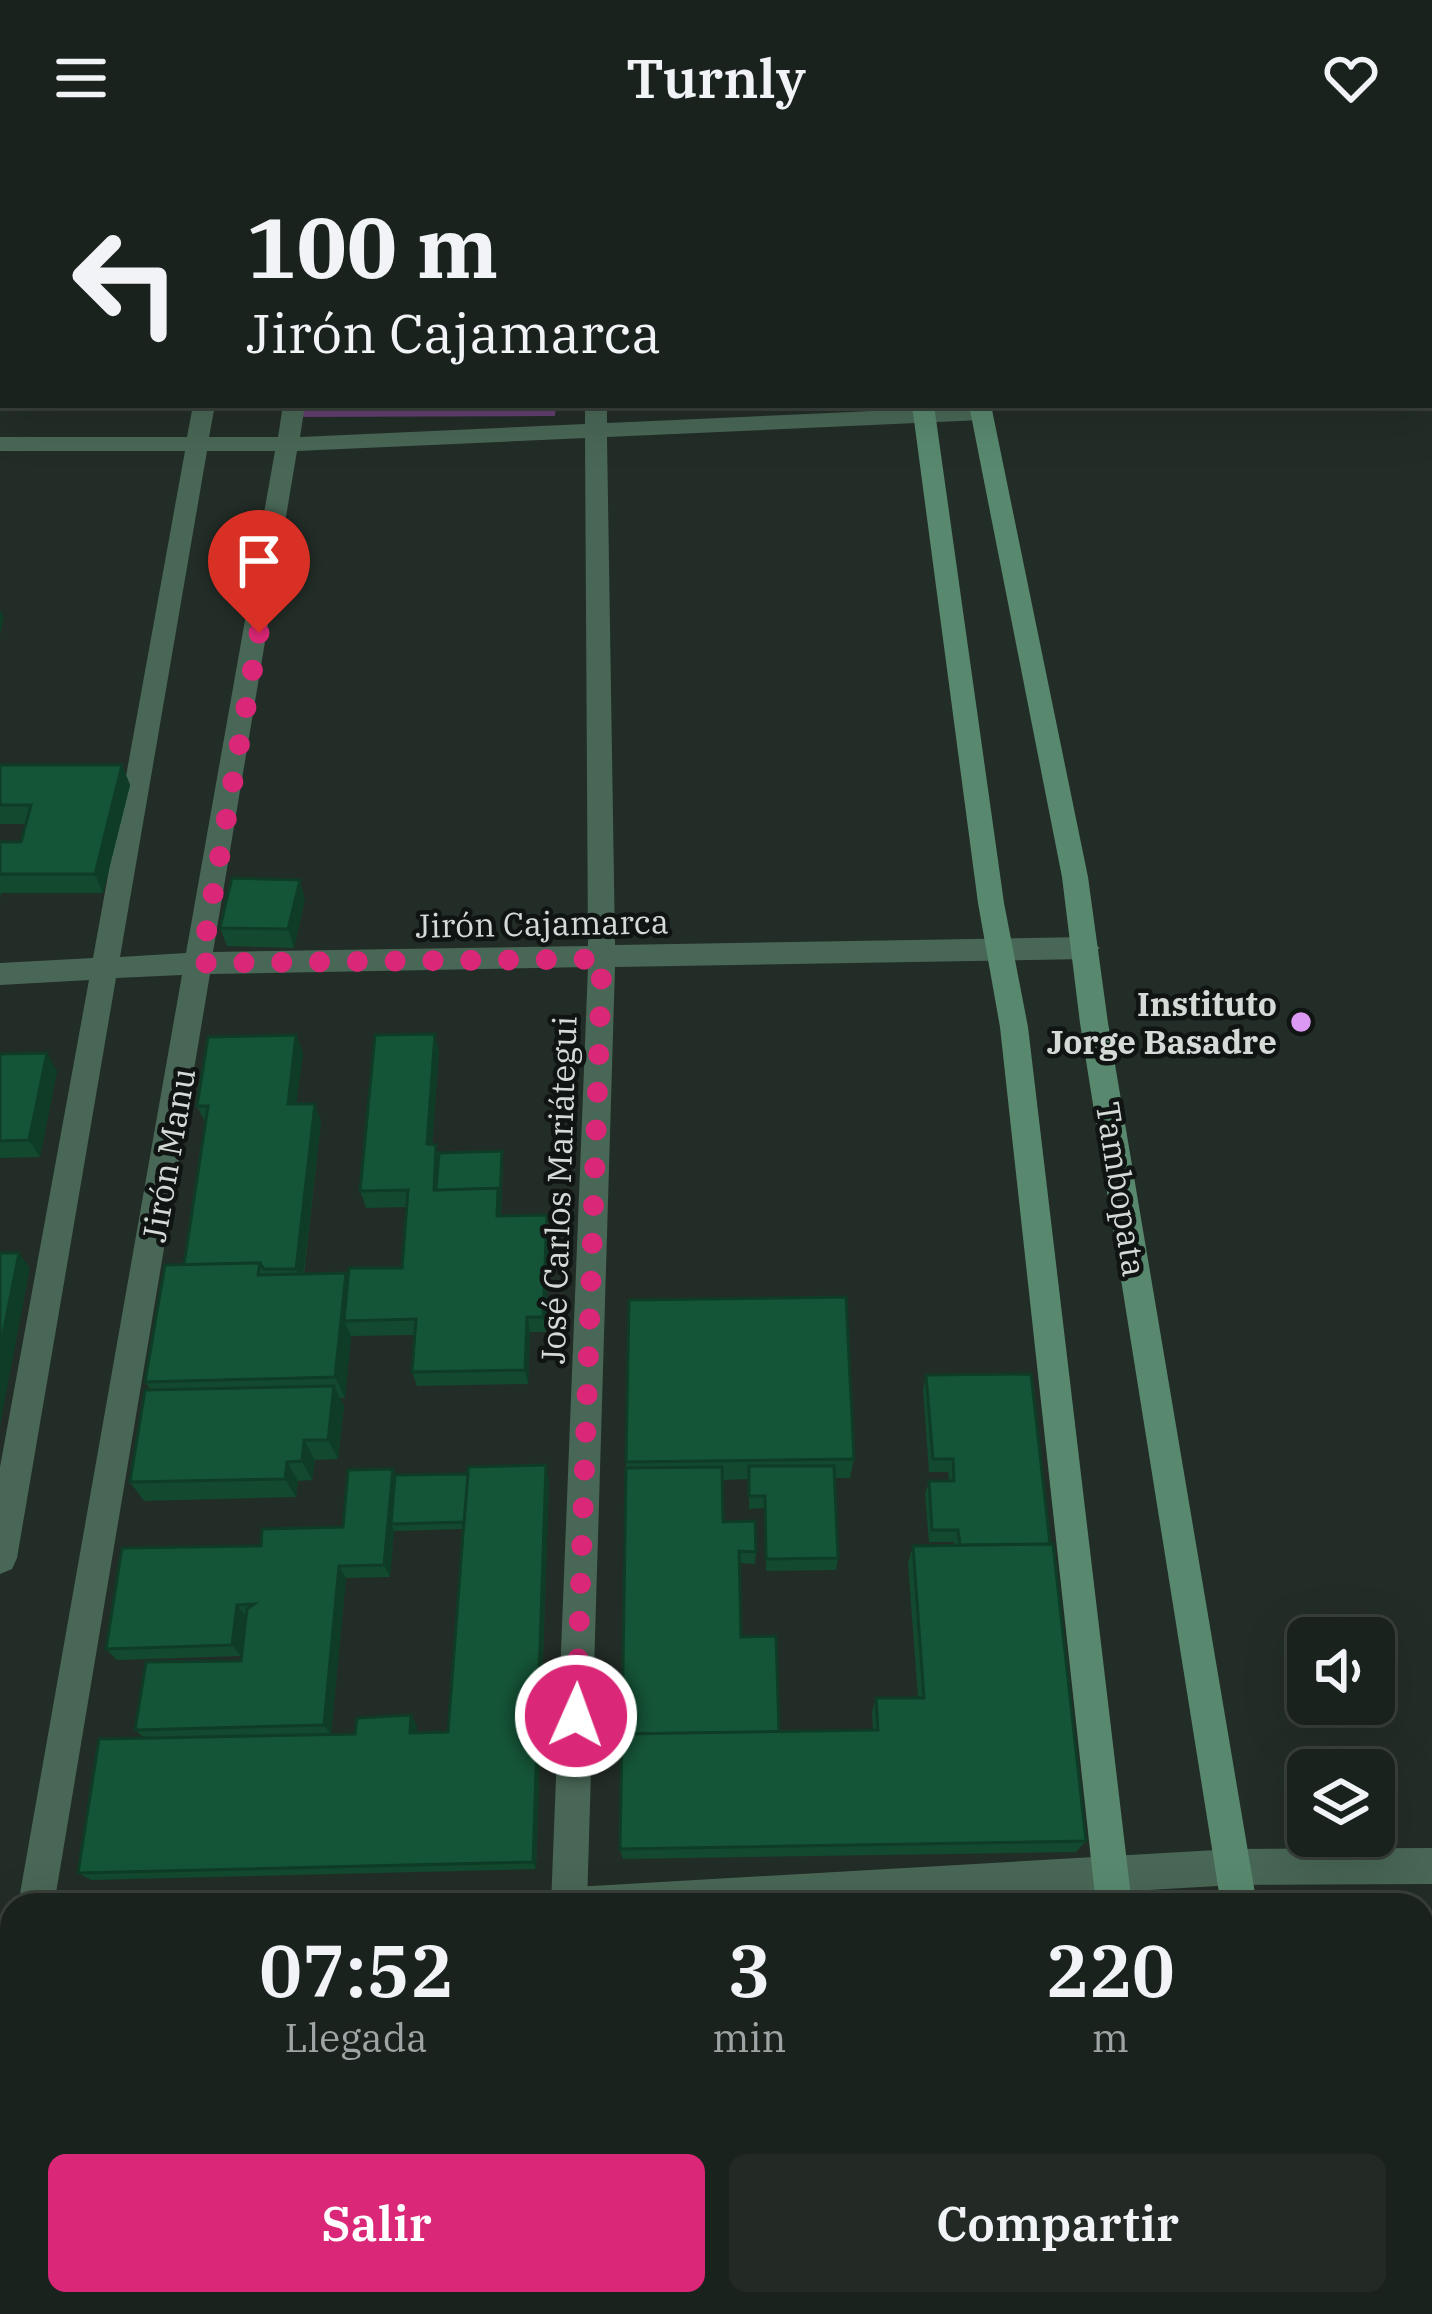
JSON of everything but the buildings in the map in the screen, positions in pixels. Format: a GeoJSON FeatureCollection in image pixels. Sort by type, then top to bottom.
{"type":"FeatureCollection","features":[{"type":"Feature","properties":{"kind":"main road","name":"Tambopata"},"geometry":{"type":"LineString","coordinates":[[981,409],[1086,948],[1094,1023],[1237,1893]]}},
{"type":"Feature","properties":{"kind":"main road"},"geometry":{"type":"LineString","coordinates":[[923,410],[1013,1027],[1112,1891]]}},
{"type":"Feature","properties":{"kind":"street"},"geometry":{"type":"LineString","coordinates":[[0,1558],[203,408]]}},
{"type":"Feature","properties":{"kind":"street","name":"Jirón Manu"},"geometry":{"type":"LineString","coordinates":[[37,1893],[294,408]]}},
{"type":"Feature","properties":{"kind":"street"},"geometry":{"type":"LineString","coordinates":[[0,444],[291,444],[595,418],[981,409]]}},
{"type":"Feature","properties":{"kind":"street","name":"José Carlos Mariátegui"},"geometry":{"type":"LineString","coordinates":[[572,1893],[602,959],[595,418]]}},
{"type":"Feature","properties":{"kind":"street","name":"Jirón Cajamarca"},"geometry":{"type":"LineString","coordinates":[[0,974],[201,963],[1086,948]]}},
{"type":"Feature","properties":{"kind":"street"},"geometry":{"type":"LineString","coordinates":[[1035,1893],[1112,1891],[1234,1868],[1432,1866]]}},
{"type":"Feature","properties":{"kind":"shaded area"},"geometry":{"type":"Polygon","coordinates":[[[291,408],[556,408],[555,416],[289,417],[291,408]]]}},
{"type":"Feature","properties":{"kind":"place","name":"Instituto Jorge Basadre"},"geometry":{"type":"Point","coordinates":[1301,1022]}},
{"type":"Feature","properties":{"kind":"route"},"geometry":{"type":"LineString","coordinates":[[259,633],[201,963],[602,959],[576,1716]]}}]}
